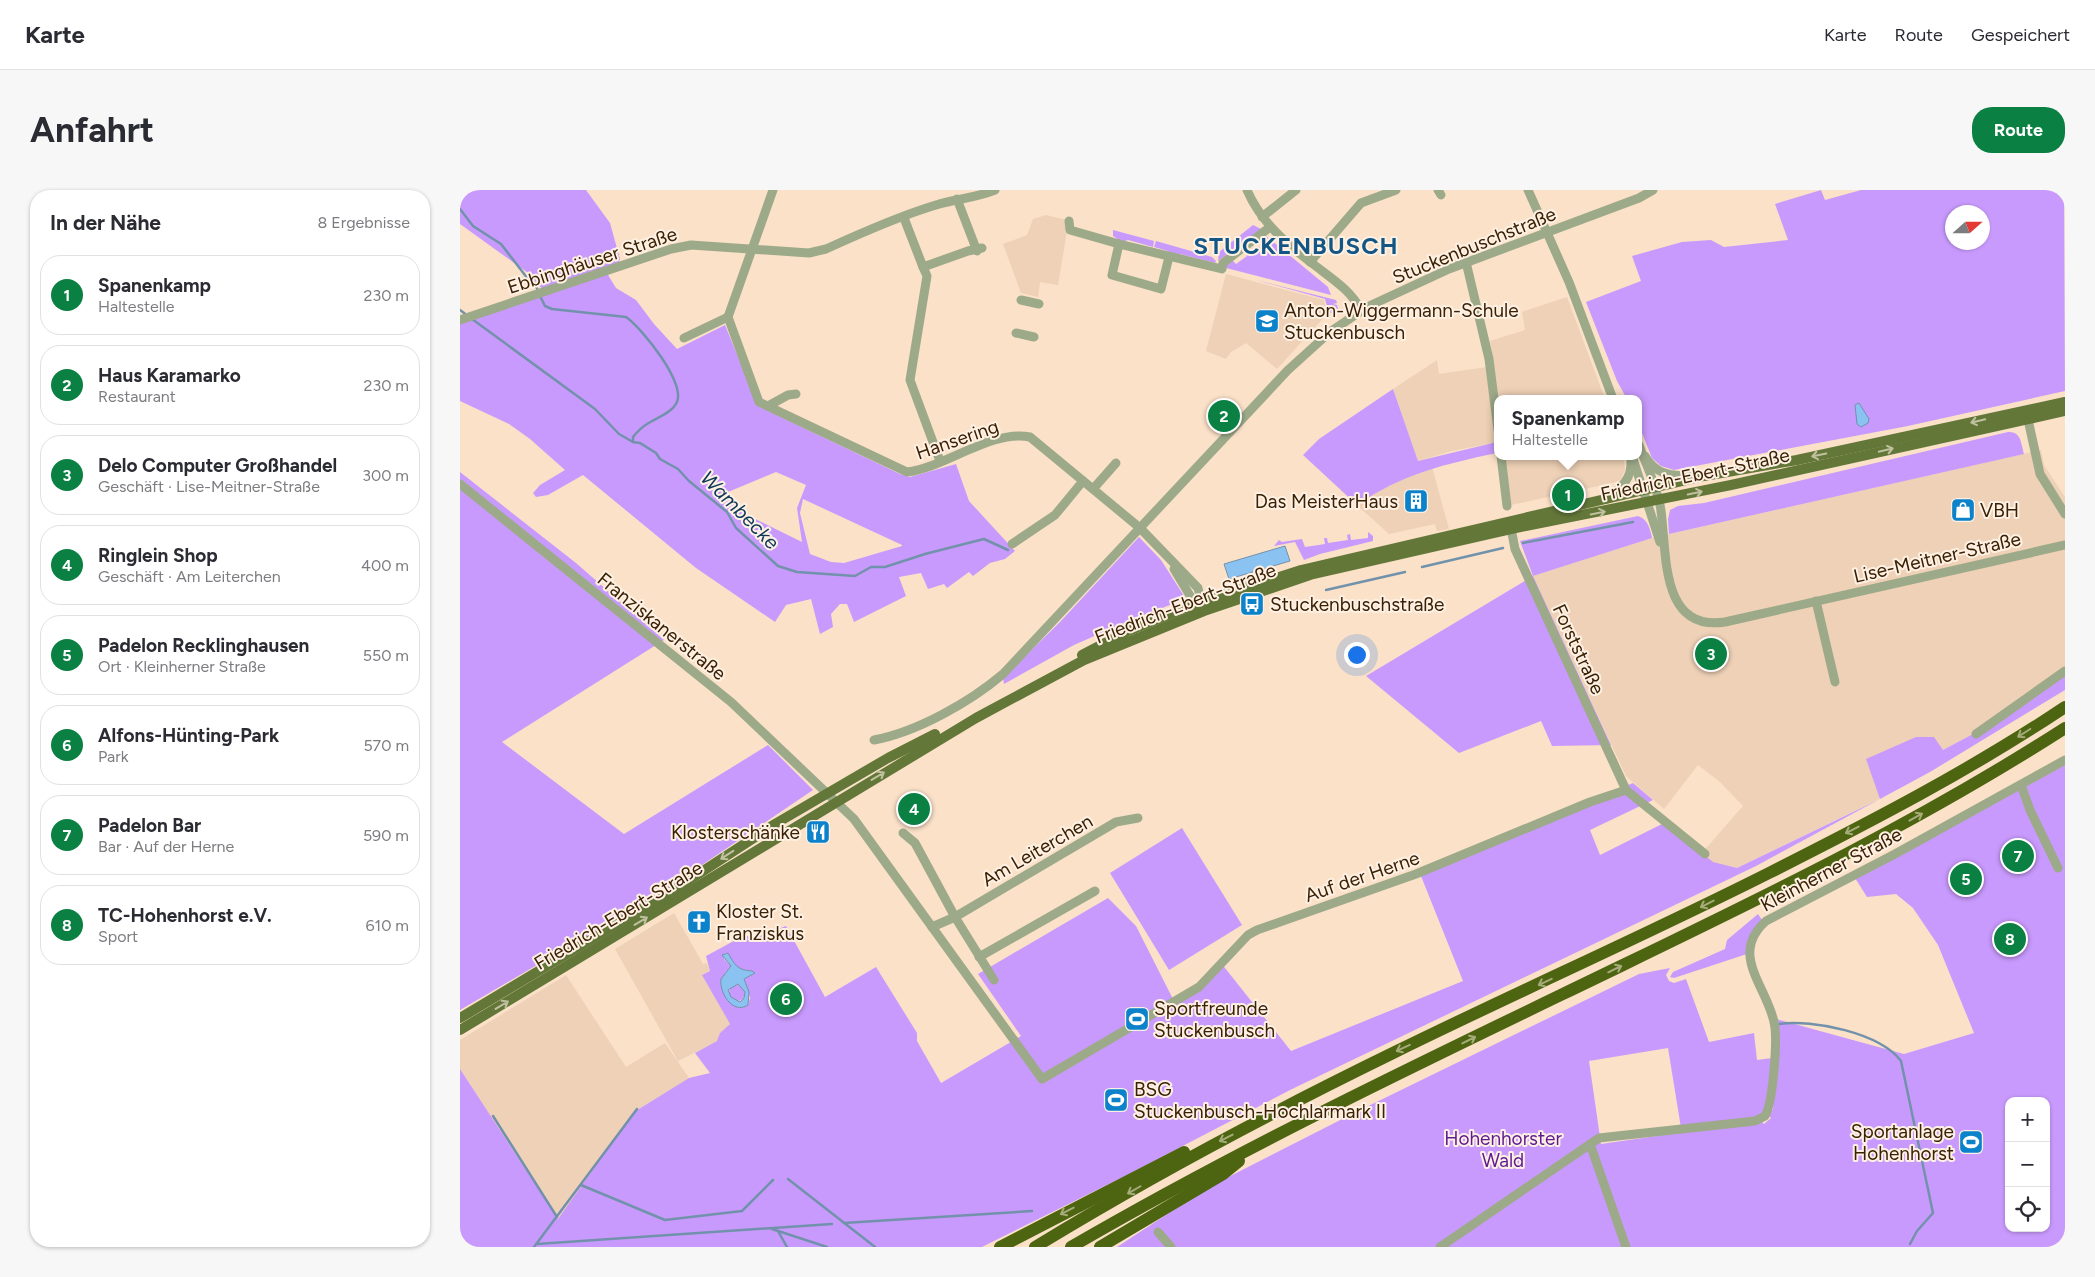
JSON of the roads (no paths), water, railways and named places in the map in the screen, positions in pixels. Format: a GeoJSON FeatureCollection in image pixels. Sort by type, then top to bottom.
{"type":"FeatureCollection","features":[{"type":"Feature","properties":{"kind":"highway"},"geometry":{"type":"LineString","coordinates":[[1035,1247],[1206,1148],[1395,1052],[1686,915],[1807,854],[1970,766],[2065,707]]}},
{"type":"Feature","properties":{"kind":"highway"},"geometry":{"type":"LineString","coordinates":[[1071,1247],[1262,1142],[1808,874],[1997,771],[2065,728]]}},
{"type":"Feature","properties":{"kind":"highway"},"geometry":{"type":"LineString","coordinates":[[1100,1247],[1223,1174],[1262,1142]]}},
{"type":"Feature","properties":{"kind":"highway"},"geometry":{"type":"LineString","coordinates":[[1000,1247],[1184,1152],[1206,1148]]}},
{"type":"Feature","properties":{"kind":"main road","name":"Friedrich-Ebert-Straße"},"geometry":{"type":"LineString","coordinates":[[1510,525],[1646,504],[2026,414],[2065,402]]}},
{"type":"Feature","properties":{"kind":"main road","name":"Friedrich-Ebert-Straße"},"geometry":{"type":"LineString","coordinates":[[460,1018],[888,758],[974,715],[1113,638],[1200,605],[1313,574],[1654,487],[2026,414],[2065,411]]}},
{"type":"Feature","properties":{"kind":"main road","name":"Friedrich-Ebert-Straße"},"geometry":{"type":"LineString","coordinates":[[460,1030],[967,723],[1084,660],[1200,605]]}},
{"type":"Feature","properties":{"kind":"street"},"geometry":{"type":"LineString","coordinates":[[684,338],[728,317],[774,190]]}},
{"type":"Feature","properties":{"kind":"street","name":"Ebbinghäuser Straße"},"geometry":{"type":"LineString","coordinates":[[466,318],[691,245],[752,251],[809,253],[957,199],[974,198],[995,190]]}},
{"type":"Feature","properties":{"kind":"street"},"geometry":{"type":"LineString","coordinates":[[1248,190],[1270,227],[1310,262],[1346,289],[1361,310]]}},
{"type":"Feature","properties":{"kind":"street"},"geometry":{"type":"LineString","coordinates":[[1262,216],[1296,190]]}},
{"type":"Feature","properties":{"kind":"street"},"geometry":{"type":"LineString","coordinates":[[1310,262],[1361,203],[1396,190]]}},
{"type":"Feature","properties":{"kind":"street"},"geometry":{"type":"LineString","coordinates":[[1528,190],[1603,368],[1612,395]]}},
{"type":"Feature","properties":{"kind":"street","name":"Stuckenbuschstraße"},"geometry":{"type":"LineString","coordinates":[[874,740],[898,733],[966,702],[1003,674],[1288,370],[1324,337],[1361,310],[1466,262],[1639,198],[1653,190]]}},
{"type":"Feature","properties":{"kind":"street"},"geometry":{"type":"LineString","coordinates":[[923,266],[968,251],[979,250],[957,199]]}},
{"type":"Feature","properties":{"kind":"street"},"geometry":{"type":"LineString","coordinates":[[904,218],[927,276],[910,380],[940,461]]}},
{"type":"Feature","properties":{"kind":"street"},"geometry":{"type":"LineString","coordinates":[[1069,221],[1070,230],[1169,257],[1222,268],[1223,263],[1270,227]]}},
{"type":"Feature","properties":{"kind":"street"},"geometry":{"type":"LineString","coordinates":[[1119,244],[1112,275],[1161,289],[1169,257]]}},
{"type":"Feature","properties":{"kind":"street"},"geometry":{"type":"LineString","coordinates":[[1466,262],[1489,359],[1494,398]]}},
{"type":"Feature","properties":{"kind":"street"},"geometry":{"type":"LineString","coordinates":[[1021,300],[1039,304]]}},
{"type":"Feature","properties":{"kind":"street","name":"Hansering"},"geometry":{"type":"LineString","coordinates":[[728,317],[759,402],[902,471],[914,471],[986,444],[1021,436],[1030,438],[1140,528],[1166,556],[1200,605]]}},
{"type":"Feature","properties":{"kind":"street"},"geometry":{"type":"LineString","coordinates":[[1016,333],[1034,337]]}},
{"type":"Feature","properties":{"kind":"street"},"geometry":{"type":"LineString","coordinates":[[1603,368],[1618,395]]}},
{"type":"Feature","properties":{"kind":"street"},"geometry":{"type":"LineString","coordinates":[[768,406],[788,395],[796,394]]}},
{"type":"Feature","properties":{"kind":"street"},"geometry":{"type":"LineString","coordinates":[[2026,414],[2040,474],[2065,514]]}},
{"type":"Feature","properties":{"kind":"street"},"geometry":{"type":"LineString","coordinates":[[1642,451],[1647,459],[1669,476],[1704,476]]}},
{"type":"Feature","properties":{"kind":"street","name":"Lise-Meitner-Straße"},"geometry":{"type":"LineString","coordinates":[[1642,455],[1659,501],[1664,551],[1673,595],[1678,604],[1693,619],[1701,622],[1713,624],[1725,622],[2065,545]]}},
{"type":"Feature","properties":{"kind":"street"},"geometry":{"type":"LineString","coordinates":[[1501,460],[1506,506]]}},
{"type":"Feature","properties":{"kind":"street"},"geometry":{"type":"LineString","coordinates":[[1606,499],[1627,481],[1631,471],[1631,460]]}},
{"type":"Feature","properties":{"kind":"street","name":"Lise-Meitner-Straße"},"geometry":{"type":"LineString","coordinates":[[1632,460],[1646,504],[1664,551]]}},
{"type":"Feature","properties":{"kind":"street"},"geometry":{"type":"LineString","coordinates":[[1093,490],[1116,462]]}},
{"type":"Feature","properties":{"kind":"street"},"geometry":{"type":"LineString","coordinates":[[1012,544],[1054,515],[1082,481]]}},
{"type":"Feature","properties":{"kind":"street","name":"Franziskanerstraße"},"geometry":{"type":"LineString","coordinates":[[460,484],[731,702],[836,801]]}},
{"type":"Feature","properties":{"kind":"street","name":"Forststraße"},"geometry":{"type":"LineString","coordinates":[[1510,525],[1515,550],[1626,790]]}},
{"type":"Feature","properties":{"kind":"street"},"geometry":{"type":"LineString","coordinates":[[1816,601],[1835,682]]}},
{"type":"Feature","properties":{"kind":"street"},"geometry":{"type":"LineString","coordinates":[[1976,734],[2065,671]]}},
{"type":"Feature","properties":{"kind":"street","name":"Kleinherner Straße"},"geometry":{"type":"LineString","coordinates":[[1440,1247],[1599,1138],[1755,1122],[1766,1116],[1771,1104],[1775,1022],[1749,956],[1750,941],[1754,932],[1766,921],[1895,854],[2065,760]]}},
{"type":"Feature","properties":{"kind":"street"},"geometry":{"type":"LineString","coordinates":[[2021,784],[2030,810],[2058,868]]}},
{"type":"Feature","properties":{"kind":"street"},"geometry":{"type":"LineString","coordinates":[[1626,790],[1705,854]]}},
{"type":"Feature","properties":{"kind":"street","name":"Auf der Herne"},"geometry":{"type":"LineString","coordinates":[[932,927],[1042,1079],[1200,987],[1248,935],[1257,930],[1416,874],[1590,802],[1626,790]]}},
{"type":"Feature","properties":{"kind":"street"},"geometry":{"type":"LineString","coordinates":[[836,801],[854,819],[932,927]]}},
{"type":"Feature","properties":{"kind":"street","name":"Am Leiterchen"},"geometry":{"type":"LineString","coordinates":[[932,927],[955,917],[1116,822],[1138,818]]}},
{"type":"Feature","properties":{"kind":"street"},"geometry":{"type":"LineString","coordinates":[[904,833],[914,842],[955,917],[994,980]]}},
{"type":"Feature","properties":{"kind":"street"},"geometry":{"type":"LineString","coordinates":[[979,957],[1095,892]]}},
{"type":"Feature","properties":{"kind":"street"},"geometry":{"type":"LineString","coordinates":[[1590,1144],[1626,1247]]}},
{"type":"Feature","properties":{"kind":"street"},"geometry":{"type":"LineString","coordinates":[[1158,1232],[1171,1247]]}},
{"type":"Feature","properties":{"kind":"water"},"geometry":{"type":"Polygon","coordinates":[[[1859,403],[1869,419],[1868,423],[1861,427],[1857,424],[1855,405],[1859,403]]]}},
{"type":"Feature","properties":{"kind":"water"},"geometry":{"type":"Polygon","coordinates":[[[1285,546],[1290,561],[1229,579],[1224,564],[1285,546]]]}},
{"type":"Feature","properties":{"kind":"water"},"geometry":{"type":"Polygon","coordinates":[[[728,953],[737,966],[755,973],[744,979],[749,992],[748,1005],[737,1007],[732,1005],[725,996],[722,990],[721,979],[731,966],[722,955],[728,953]],[[738,984],[728,990],[731,997],[740,1002],[744,998],[745,992],[738,984]]]}},
{"type":"Feature","properties":{"kind":"waterway","name":"Wambecke"},"geometry":{"type":"LineString","coordinates":[[460,209],[473,226],[501,244],[528,279],[535,283],[538,291]]}},
{"type":"Feature","properties":{"kind":"waterway","name":"Wambecke"},"geometry":{"type":"LineString","coordinates":[[540,296],[545,306],[552,309],[626,317],[652,344],[662,358],[676,384],[678,395],[676,404],[667,413],[641,428],[633,437],[633,442]]}},
{"type":"Feature","properties":{"kind":"waterway","name":"Wambecke"},"geometry":{"type":"LineString","coordinates":[[460,310],[468,316]]}},
{"type":"Feature","properties":{"kind":"waterway","name":"Wambecke"},"geometry":{"type":"LineString","coordinates":[[472,319],[595,409],[619,434],[633,442],[640,443],[656,453],[660,459],[678,469],[689,481],[727,512],[736,528],[778,566],[797,572],[855,576],[871,567],[885,567],[925,554],[984,539],[1008,550]]}},
{"type":"Feature","properties":{"kind":"waterway","name":"Wambecke"},"geometry":{"type":"LineString","coordinates":[[1523,543],[1633,522]]}},
{"type":"Feature","properties":{"kind":"waterway","name":"Wambecke"},"geometry":{"type":"LineString","coordinates":[[1422,567],[1503,548]]}},
{"type":"Feature","properties":{"kind":"waterway","name":"Wambecke"},"geometry":{"type":"LineString","coordinates":[[1326,590],[1405,572]]}},
{"type":"Feature","properties":{"kind":"waterway"},"geometry":{"type":"LineString","coordinates":[[1779,1024],[1809,1024],[1845,1030],[1878,1043],[1891,1051],[1901,1061],[1933,1213],[1917,1231],[1910,1244]]}},
{"type":"Feature","properties":{"kind":"waterway"},"geometry":{"type":"LineString","coordinates":[[534,1247],[637,1109]]}},
{"type":"Feature","properties":{"kind":"waterway"},"geometry":{"type":"LineString","coordinates":[[493,1116],[557,1217]]}},
{"type":"Feature","properties":{"kind":"waterway"},"geometry":{"type":"LineString","coordinates":[[788,1179],[875,1247]]}},
{"type":"Feature","properties":{"kind":"waterway"},"geometry":{"type":"LineString","coordinates":[[581,1185],[665,1220],[742,1211],[773,1180]]}},
{"type":"Feature","properties":{"kind":"waterway"},"geometry":{"type":"LineString","coordinates":[[844,1223],[1032,1211]]}},
{"type":"Feature","properties":{"kind":"waterway"},"geometry":{"type":"LineString","coordinates":[[537,1244],[832,1224]]}},
{"type":"Feature","properties":{"kind":"waterway"},"geometry":{"type":"LineString","coordinates":[[772,1229],[827,1247]]}},
{"type":"Feature","properties":{"kind":"waterway"},"geometry":{"type":"LineString","coordinates":[[778,1231],[787,1247]]}},
{"type":"Feature","properties":{"kind":"place","name":"Anton-Wiggermann-Schule Stuckenbusch"},"geometry":{"type":"Point","coordinates":[1267,321]}},
{"type":"Feature","properties":{"kind":"place","name":"Haus Karamarko"},"geometry":{"type":"Point","coordinates":[1224,416]}},
{"type":"Feature","properties":{"kind":"place","name":"Spanenkamp"},"geometry":{"type":"Point","coordinates":[1568,495]}},
{"type":"Feature","properties":{"kind":"place","name":"Das MeisterHaus"},"geometry":{"type":"Point","coordinates":[1416,501]}},
{"type":"Feature","properties":{"kind":"place","name":"VBH"},"geometry":{"type":"Point","coordinates":[1963,510]}},
{"type":"Feature","properties":{"kind":"place","name":"Stuckenbuschstraße"},"geometry":{"type":"Point","coordinates":[1252,604]}},
{"type":"Feature","properties":{"kind":"place","name":"Delo Computer Großhandel"},"geometry":{"type":"Point","coordinates":[1711,654]}},
{"type":"Feature","properties":{"kind":"place","name":"Ringlein Shop"},"geometry":{"type":"Point","coordinates":[914,809]}},
{"type":"Feature","properties":{"kind":"place","name":"Klosterschänke"},"geometry":{"type":"Point","coordinates":[818,832]}},
{"type":"Feature","properties":{"kind":"place","name":"Padelon Bar"},"geometry":{"type":"Point","coordinates":[2018,856]}},
{"type":"Feature","properties":{"kind":"place","name":"Padelon Recklinghausen"},"geometry":{"type":"Point","coordinates":[1966,879]}},
{"type":"Feature","properties":{"kind":"place","name":"Kloster St. Franziskus"},"geometry":{"type":"Point","coordinates":[699,922]}},
{"type":"Feature","properties":{"kind":"place","name":"TC-Hohenhorst e.V."},"geometry":{"type":"Point","coordinates":[2010,939]}},
{"type":"Feature","properties":{"kind":"place","name":"Alfons-Hünting-Park"},"geometry":{"type":"Point","coordinates":[786,999]}},
{"type":"Feature","properties":{"kind":"place","name":"Sportfreunde Stuckenbusch"},"geometry":{"type":"Point","coordinates":[1137,1019]}},
{"type":"Feature","properties":{"kind":"place","name":"BSG Stuckenbusch-Hochlarmark II"},"geometry":{"type":"Point","coordinates":[1116,1100]}},
{"type":"Feature","properties":{"kind":"place","name":"Sportanlage Hohenhorst"},"geometry":{"type":"Point","coordinates":[1971,1142]}},
{"type":"Feature","properties":{"kind":"district","name":"STUCKENBUSCH"},"geometry":{"type":"Point","coordinates":[1296,246]}},
{"type":"Feature","properties":{"kind":"park label","name":"Hohenhorster Wald"},"geometry":{"type":"Point","coordinates":[1503,1149]}}]}
